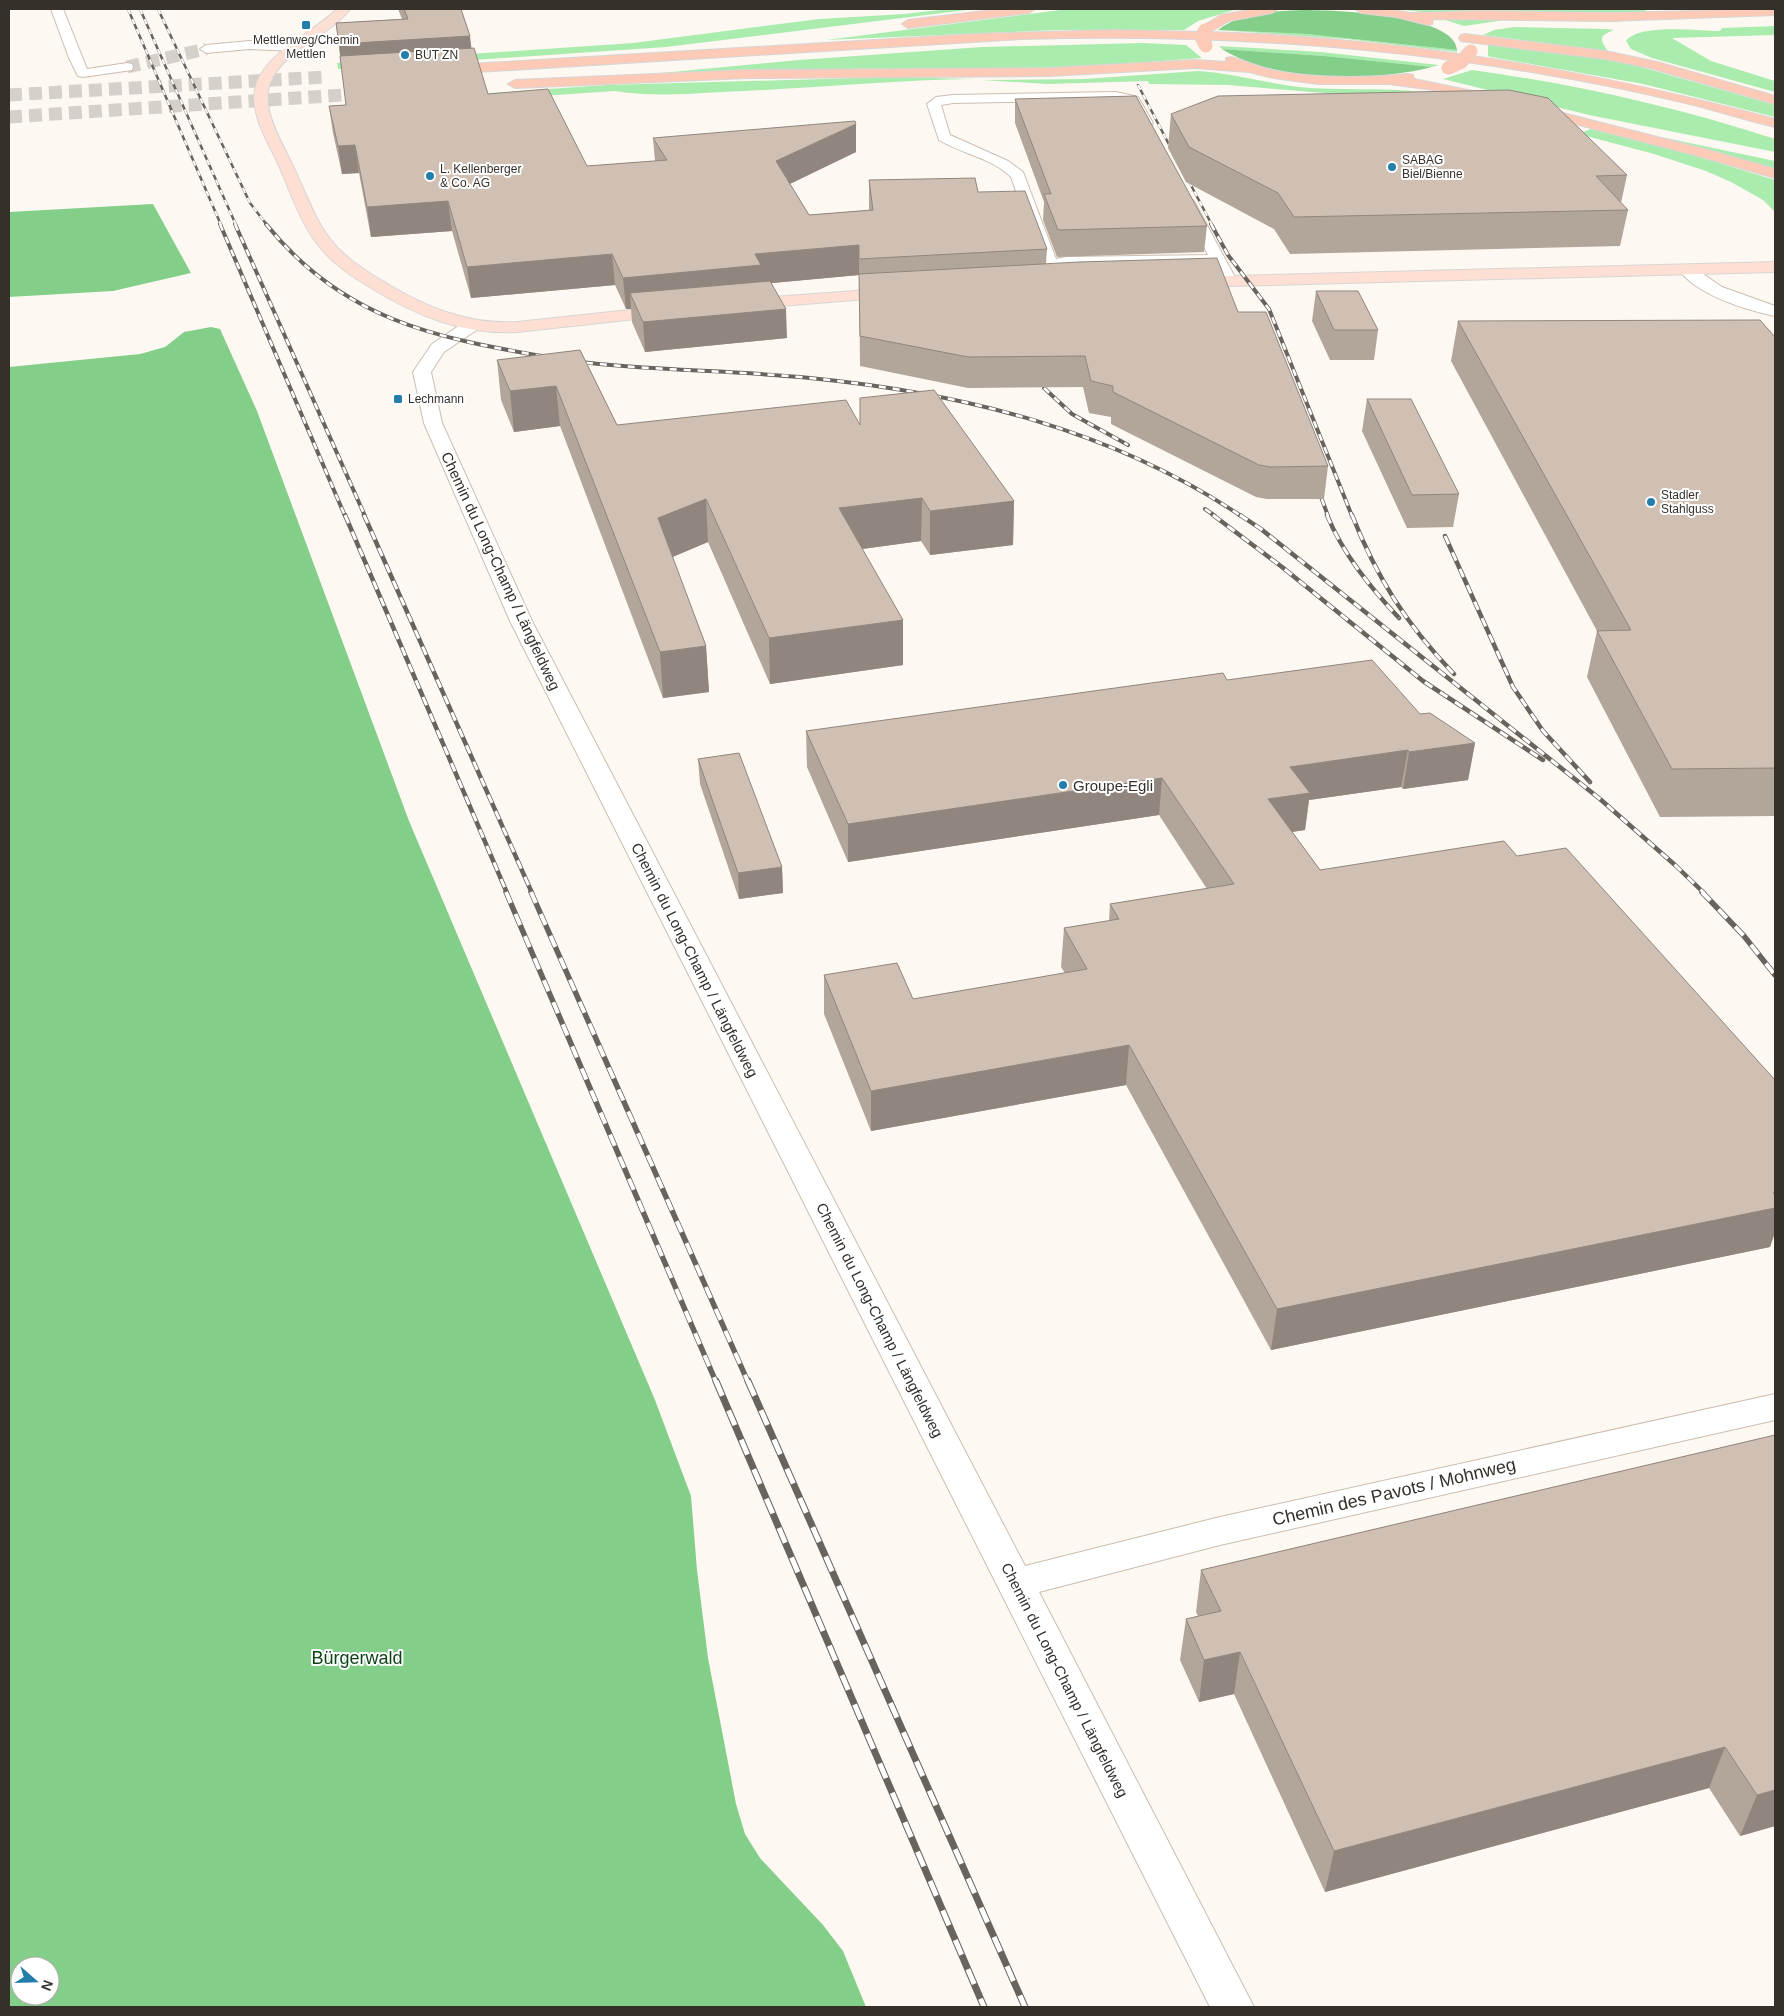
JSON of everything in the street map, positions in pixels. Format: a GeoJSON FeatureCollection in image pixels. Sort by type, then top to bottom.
{"type":"FeatureCollection","features":[{"type":"Feature","properties":{"kind":"highway"},"geometry":{"type":"LineString","coordinates":[[899,25],[1028,9]]}},
{"type":"Feature","properties":{"kind":"highway"},"geometry":{"type":"LineString","coordinates":[[1248,68],[1219,56],[1206,46],[1202,38],[1205,30],[1225,18],[1272,9]]}},
{"type":"Feature","properties":{"kind":"highway"},"geometry":{"type":"LineString","coordinates":[[1361,9],[1411,16],[1492,15],[1596,18],[1775,10]]}},
{"type":"Feature","properties":{"kind":"highway"},"geometry":{"type":"LineString","coordinates":[[1660,9],[1775,10]]}},
{"type":"Feature","properties":{"kind":"highway"},"geometry":{"type":"LineString","coordinates":[[1411,16],[1455,32],[1585,52],[1652,66],[1775,100]]}},
{"type":"Feature","properties":{"kind":"highway"},"geometry":{"type":"LineString","coordinates":[[1455,32],[1478,26],[1508,22],[1590,24],[1775,20]]}},
{"type":"Feature","properties":{"kind":"highway"},"geometry":{"type":"LineString","coordinates":[[1628,29],[1712,22]]}},
{"type":"Feature","properties":{"kind":"highway"},"geometry":{"type":"LineString","coordinates":[[1390,80],[1424,75],[1461,62],[1471,51],[1470,45],[1455,32]]}},
{"type":"Feature","properties":{"kind":"highway"},"geometry":{"type":"LineString","coordinates":[[564,62],[731,47],[844,33]]}},
{"type":"Feature","properties":{"kind":"highway"},"geometry":{"type":"LineString","coordinates":[[430,71],[1011,35],[1112,33],[1248,37],[1362,45],[1518,65],[1650,91],[1775,123]]}},
{"type":"Feature","properties":{"kind":"highway"},"geometry":{"type":"LineString","coordinates":[[1775,131],[1659,100],[1528,73],[1368,52],[1217,41],[1088,39],[942,44],[506,82],[747,74],[1049,72],[1195,64],[1248,68],[1306,78],[1390,80],[1438,86],[1517,104],[1708,154],[1775,174]]}},
{"type":"Feature","properties":{"kind":"highway"},"geometry":{"type":"LineString","coordinates":[[1610,43],[1622,54],[1652,66]]}},
{"type":"Feature","properties":{"kind":"highway"},"geometry":{"type":"LineString","coordinates":[[1517,104],[1708,140]]}},
{"type":"Feature","properties":{"kind":"main road"},"geometry":{"type":"LineString","coordinates":[[344,9],[323,30],[296,47],[280,60],[265,80],[260,100],[267,121],[302,201],[324,242],[338,258],[356,272],[418,307],[445,318],[472,325],[507,328],[681,310]]}},
{"type":"Feature","properties":{"kind":"main road"},"geometry":{"type":"LineString","coordinates":[[1174,282],[1775,267]]}},
{"type":"Feature","properties":{"kind":"main road"},"geometry":{"type":"LineString","coordinates":[[1037,286],[1074,285]]}},
{"type":"Feature","properties":{"kind":"main road"},"geometry":{"type":"LineString","coordinates":[[728,306],[912,292]]}},
{"type":"Feature","properties":{"kind":"street"},"geometry":{"type":"LineString","coordinates":[[58,9],[75,58],[83,72],[128,67]]}},
{"type":"Feature","properties":{"kind":"street"},"geometry":{"type":"LineString","coordinates":[[206,49],[250,45],[296,47]]}},
{"type":"Feature","properties":{"kind":"street"},"geometry":{"type":"LineString","coordinates":[[1057,286],[1018,175],[1009,167],[960,147],[944,137],[934,104],[941,100],[953,99],[1116,96],[1133,100],[1153,137]]}},
{"type":"Feature","properties":{"kind":"street"},"geometry":{"type":"LineString","coordinates":[[1180,188],[1229,281]]}},
{"type":"Feature","properties":{"kind":"street"},"geometry":{"type":"LineString","coordinates":[[1052,270],[1056,264],[1066,262],[1202,259],[1220,263]]}},
{"type":"Feature","properties":{"kind":"street"},"geometry":{"type":"LineString","coordinates":[[1687,270],[1696,279],[1731,296],[1775,311]]}},
{"type":"Feature","properties":{"kind":"street","name":"Chemin du Long-Champ / Längfeldweg"},"geometry":{"type":"LineString","coordinates":[[472,325],[438,348],[422,372],[433,423],[522,621],[1233,2007]]}},
{"type":"Feature","properties":{"kind":"street","name":"Chemin des Pavots / Mohnweg"},"geometry":{"type":"LineString","coordinates":[[1015,1583],[1229,1529],[1775,1407]]}},
{"type":"Feature","properties":{"kind":"green space"},"geometry":{"type":"Polygon","coordinates":[[[948,9],[975,9],[666,47],[342,69],[338,69],[337,63],[633,43],[819,19],[904,14],[948,9]]]}},
{"type":"Feature","properties":{"kind":"green space"},"geometry":{"type":"Polygon","coordinates":[[[1068,9],[1234,10],[1198,21],[1184,30],[1058,30],[826,40],[1068,9]]]}},
{"type":"Feature","properties":{"kind":"green space"},"geometry":{"type":"Polygon","coordinates":[[[1396,9],[1645,10],[1648,12],[1423,12],[1396,9]]]}},
{"type":"Feature","properties":{"kind":"green space"},"geometry":{"type":"Polygon","coordinates":[[[1304,10],[1364,13],[1390,16],[1415,22],[1436,29],[1451,38],[1457,50],[1306,34],[1218,30],[1237,19],[1248,16],[1271,12],[1304,10]]]}},
{"type":"Feature","properties":{"kind":"green space"},"geometry":{"type":"Polygon","coordinates":[[[1442,19],[1616,19],[1619,22],[1505,20],[1464,26],[1442,19]]]}},
{"type":"Feature","properties":{"kind":"green space"},"geometry":{"type":"Polygon","coordinates":[[[1775,26],[1775,35],[1672,38],[1711,61],[1775,81],[1775,92],[1652,58],[1631,49],[1626,41],[1633,35],[1656,30],[1720,31],[1722,28],[1775,26]]]}},
{"type":"Feature","properties":{"kind":"green space"},"geometry":{"type":"Polygon","coordinates":[[[1514,27],[1614,30],[1605,34],[1602,39],[1608,51],[1483,35],[1494,30],[1514,27]]]}},
{"type":"Feature","properties":{"kind":"green space"},"geometry":{"type":"Polygon","coordinates":[[[1218,30],[1306,34],[1457,50],[1457,52],[1346,39],[1218,30]]]}},
{"type":"Feature","properties":{"kind":"green space"},"geometry":{"type":"Polygon","coordinates":[[[1142,43],[1186,45],[1202,58],[1063,68],[661,73],[799,60],[982,47],[1142,43]]]}},
{"type":"Feature","properties":{"kind":"green space"},"geometry":{"type":"Polygon","coordinates":[[[1488,45],[1555,50],[1620,61],[1775,105],[1775,117],[1643,84],[1491,57],[1488,56],[1488,45]]]}},
{"type":"Feature","properties":{"kind":"green space"},"geometry":{"type":"Polygon","coordinates":[[[1219,46],[1321,52],[1439,65],[1432,67],[1325,56],[1222,49],[1219,46]]]}},
{"type":"Feature","properties":{"kind":"green space"},"geometry":{"type":"Polygon","coordinates":[[[1222,49],[1325,56],[1432,67],[1408,72],[1354,77],[1296,74],[1244,60],[1222,49]]]}},
{"type":"Feature","properties":{"kind":"green space"},"geometry":{"type":"Polygon","coordinates":[[[1472,70],[1549,82],[1625,98],[1738,127],[1775,139],[1775,152],[1589,115],[1443,79],[1472,70]]]}},
{"type":"Feature","properties":{"kind":"green space"},"geometry":{"type":"Polygon","coordinates":[[[1198,71],[1299,87],[1391,90],[1442,95],[1583,132],[1591,129],[1693,155],[1775,180],[1775,212],[1763,200],[1731,182],[1706,171],[1654,154],[1556,128],[1359,96],[1228,85],[1149,84],[1148,81],[1047,84],[981,80],[1084,79],[1198,71]]]}},
{"type":"Feature","properties":{"kind":"green space"},"geometry":{"type":"Polygon","coordinates":[[[893,77],[974,79],[682,94],[642,94],[615,91],[348,109],[345,103],[607,85],[893,77]]]}},
{"type":"Feature","properties":{"kind":"green space"},"geometry":{"type":"Polygon","coordinates":[[[1664,139],[1775,161],[1775,169],[1664,139]]]}},
{"type":"Feature","properties":{"kind":"green space"},"geometry":{"type":"Polygon","coordinates":[[[153,204],[191,273],[113,291],[9,297],[9,212],[153,204]]]}},
{"type":"Feature","properties":{"kind":"green space","name":"Bürgerwald"},"geometry":{"type":"Polygon","coordinates":[[[211,327],[220,329],[257,411],[409,821],[655,1400],[691,1496],[697,1570],[708,1658],[736,1804],[745,1834],[760,1858],[823,1925],[843,1951],[866,2007],[9,2007],[9,367],[140,354],[165,347],[184,332],[211,327]]]}},
{"type":"Feature","properties":{"kind":"building"},"geometry":{"type":"Polygon","coordinates":[[[404,9],[461,9],[470,36],[339,44],[336,23],[408,19],[404,9]]]}},
{"type":"Feature","properties":{"kind":"building"},"geometry":{"type":"Polygon","coordinates":[[[474,48],[488,94],[548,89],[587,166],[667,160],[653,138],[855,121],[856,124],[776,161],[809,215],[873,210],[869,180],[975,178],[978,192],[1025,191],[1047,249],[859,259],[859,245],[755,254],[761,265],[623,278],[612,254],[467,267],[448,201],[367,207],[355,145],[338,146],[329,106],[346,105],[340,56],[474,48]]]}},
{"type":"Feature","properties":{"kind":"building","name":"SABAG Biel/Bienne"},"geometry":{"type":"Polygon","coordinates":[[[1509,90],[1548,98],[1627,175],[1596,176],[1628,210],[1294,217],[1278,193],[1189,147],[1171,114],[1218,96],[1509,90]]]}},
{"type":"Feature","properties":{"kind":"building"},"geometry":{"type":"Polygon","coordinates":[[[1136,96],[1207,226],[1058,230],[1044,194],[1051,194],[1015,99],[1136,96]]]}},
{"type":"Feature","properties":{"kind":"building"},"geometry":{"type":"Polygon","coordinates":[[[1217,258],[1238,312],[1266,312],[1328,466],[1271,467],[1259,465],[1113,392],[1113,386],[1091,381],[1085,356],[968,357],[860,336],[859,274],[1079,262],[1217,258]]]}},
{"type":"Feature","properties":{"kind":"building"},"geometry":{"type":"Polygon","coordinates":[[[770,281],[786,309],[643,322],[630,293],[770,281]]]}},
{"type":"Feature","properties":{"kind":"building"},"geometry":{"type":"Polygon","coordinates":[[[1316,291],[1358,291],[1378,330],[1334,330],[1316,291]]]}},
{"type":"Feature","properties":{"kind":"building","name":"Stadler Stahlguss"},"geometry":{"type":"Polygon","coordinates":[[[1760,320],[1775,337],[1775,768],[1672,769],[1597,631],[1631,630],[1458,321],[1760,320]]]}},
{"type":"Feature","properties":{"kind":"building"},"geometry":{"type":"Polygon","coordinates":[[[580,350],[617,425],[846,400],[860,425],[860,398],[934,390],[1014,501],[930,511],[922,498],[839,508],[903,620],[769,638],[706,499],[658,518],[706,646],[660,652],[556,386],[510,391],[497,360],[580,350]]]}},
{"type":"Feature","properties":{"kind":"building"},"geometry":{"type":"Polygon","coordinates":[[[1367,399],[1411,399],[1459,494],[1412,495],[1367,399]]]}},
{"type":"Feature","properties":{"kind":"building"},"geometry":{"type":"Polygon","coordinates":[[[1372,660],[1420,714],[1430,713],[1475,743],[1409,752],[1408,750],[1290,767],[1310,793],[1268,799],[1320,870],[1504,841],[1517,856],[1566,848],[1775,1080],[1775,1192],[1773,1193],[1775,1195],[1775,1208],[1277,1309],[1129,1045],[871,1091],[824,975],[897,963],[913,999],[1087,969],[1064,928],[1119,919],[1110,904],[1234,884],[1162,778],[848,824],[806,731],[1223,673],[1227,680],[1372,660]]]}},
{"type":"Feature","properties":{"kind":"building"},"geometry":{"type":"Polygon","coordinates":[[[739,753],[782,867],[738,873],[698,759],[739,753]]]}},
{"type":"Feature","properties":{"kind":"building"},"geometry":{"type":"Polygon","coordinates":[[[1775,1435],[1775,1790],[1757,1795],[1725,1747],[1334,1851],[1240,1652],[1204,1660],[1186,1619],[1221,1611],[1201,1570],[1775,1435]]]}},
{"type":"Feature","properties":{"kind":"tunnel"},"geometry":{"type":"LineString","coordinates":[[127,67],[206,49]]}},
{"type":"Feature","properties":{"kind":"tunnel"},"geometry":{"type":"LineString","coordinates":[[9,95],[325,77]]}},
{"type":"Feature","properties":{"kind":"tunnel"},"geometry":{"type":"LineString","coordinates":[[9,117],[343,95]]}},
{"type":"Feature","properties":{"kind":"railway"},"geometry":{"type":"LineString","coordinates":[[128,9],[221,225]]}},
{"type":"Feature","properties":{"kind":"railway"},"geometry":{"type":"LineString","coordinates":[[140,9],[236,225]]}},
{"type":"Feature","properties":{"kind":"railway"},"geometry":{"type":"LineString","coordinates":[[158,9],[250,203],[267,225]]}},
{"type":"Feature","properties":{"kind":"railway"},"geometry":{"type":"LineString","coordinates":[[1138,85],[1175,156]]}},
{"type":"Feature","properties":{"kind":"railway"},"geometry":{"type":"LineString","coordinates":[[1184,172],[1212,225]]}},
{"type":"Feature","properties":{"kind":"railway"},"geometry":{"type":"LineString","coordinates":[[220,224],[345,516]]}},
{"type":"Feature","properties":{"kind":"railway"},"geometry":{"type":"LineString","coordinates":[[235,224],[365,516]]}},
{"type":"Feature","properties":{"kind":"railway"},"geometry":{"type":"LineString","coordinates":[[266,224],[295,256],[326,282],[359,303],[393,319],[429,332],[467,342],[548,357]]}},
{"type":"Feature","properties":{"kind":"railway"},"geometry":{"type":"LineString","coordinates":[[1211,224],[1228,255],[1269,309],[1352,516]]}},
{"type":"Feature","properties":{"kind":"railway"},"geometry":{"type":"LineString","coordinates":[[572,361],[631,367],[810,378],[923,394],[979,406],[1034,420],[1088,438],[1141,460],[1192,486],[1241,516]]}},
{"type":"Feature","properties":{"kind":"railway"},"geometry":{"type":"LineString","coordinates":[[1044,388],[1072,414],[1128,445]]}},
{"type":"Feature","properties":{"kind":"railway"},"geometry":{"type":"LineString","coordinates":[[1317,486],[1328,516]]}},
{"type":"Feature","properties":{"kind":"railway"},"geometry":{"type":"LineString","coordinates":[[1205,509],[1215,516]]}},
{"type":"Feature","properties":{"kind":"railway"},"geometry":{"type":"LineString","coordinates":[[345,515],[507,893]]}},
{"type":"Feature","properties":{"kind":"railway"},"geometry":{"type":"LineString","coordinates":[[364,515],[532,893]]}},
{"type":"Feature","properties":{"kind":"railway"},"geometry":{"type":"LineString","coordinates":[[1213,515],[1282,567],[1423,681],[1543,760]]}},
{"type":"Feature","properties":{"kind":"railway"},"geometry":{"type":"LineString","coordinates":[[1240,515],[1261,529],[1600,799],[1704,893]]}},
{"type":"Feature","properties":{"kind":"railway"},"geometry":{"type":"LineString","coordinates":[[1327,515],[1333,529],[1358,570],[1399,618]]}},
{"type":"Feature","properties":{"kind":"railway"},"geometry":{"type":"LineString","coordinates":[[1352,515],[1372,559],[1394,599],[1421,637],[1454,674]]}},
{"type":"Feature","properties":{"kind":"railway"},"geometry":{"type":"LineString","coordinates":[[1445,536],[1513,687],[1543,731],[1590,782]]}},
{"type":"Feature","properties":{"kind":"railway"},"geometry":{"type":"LineString","coordinates":[[506,892],[716,1382]]}},
{"type":"Feature","properties":{"kind":"railway"},"geometry":{"type":"LineString","coordinates":[[531,892],[748,1382]]}},
{"type":"Feature","properties":{"kind":"railway"},"geometry":{"type":"LineString","coordinates":[[1702,892],[1744,936],[1775,975]]}},
{"type":"Feature","properties":{"kind":"railway"},"geometry":{"type":"LineString","coordinates":[[716,1381],[984,2007]]}},
{"type":"Feature","properties":{"kind":"railway"},"geometry":{"type":"LineString","coordinates":[[748,1381],[1025,2007]]}},
{"type":"Feature","properties":{"kind":"place","name":"Mettlenweg/Chemin Mettlen"},"geometry":{"type":"Point","coordinates":[306,25]}},
{"type":"Feature","properties":{"kind":"place","name":"BUT ZN"},"geometry":{"type":"Point","coordinates":[405,55]}},
{"type":"Feature","properties":{"kind":"place","name":"SABAG Biel/Bienne"},"geometry":{"type":"Point","coordinates":[1392,167]}},
{"type":"Feature","properties":{"kind":"place","name":"L. Kellenberger & Co. AG"},"geometry":{"type":"Point","coordinates":[430,176]}},
{"type":"Feature","properties":{"kind":"place","name":"Lechmann"},"geometry":{"type":"Point","coordinates":[398,399]}},
{"type":"Feature","properties":{"kind":"place","name":"Stadler Stahlguss"},"geometry":{"type":"Point","coordinates":[1651,502]}},
{"type":"Feature","properties":{"kind":"place","name":"Groupe-Egli"},"geometry":{"type":"Point","coordinates":[1063,785]}}]}
